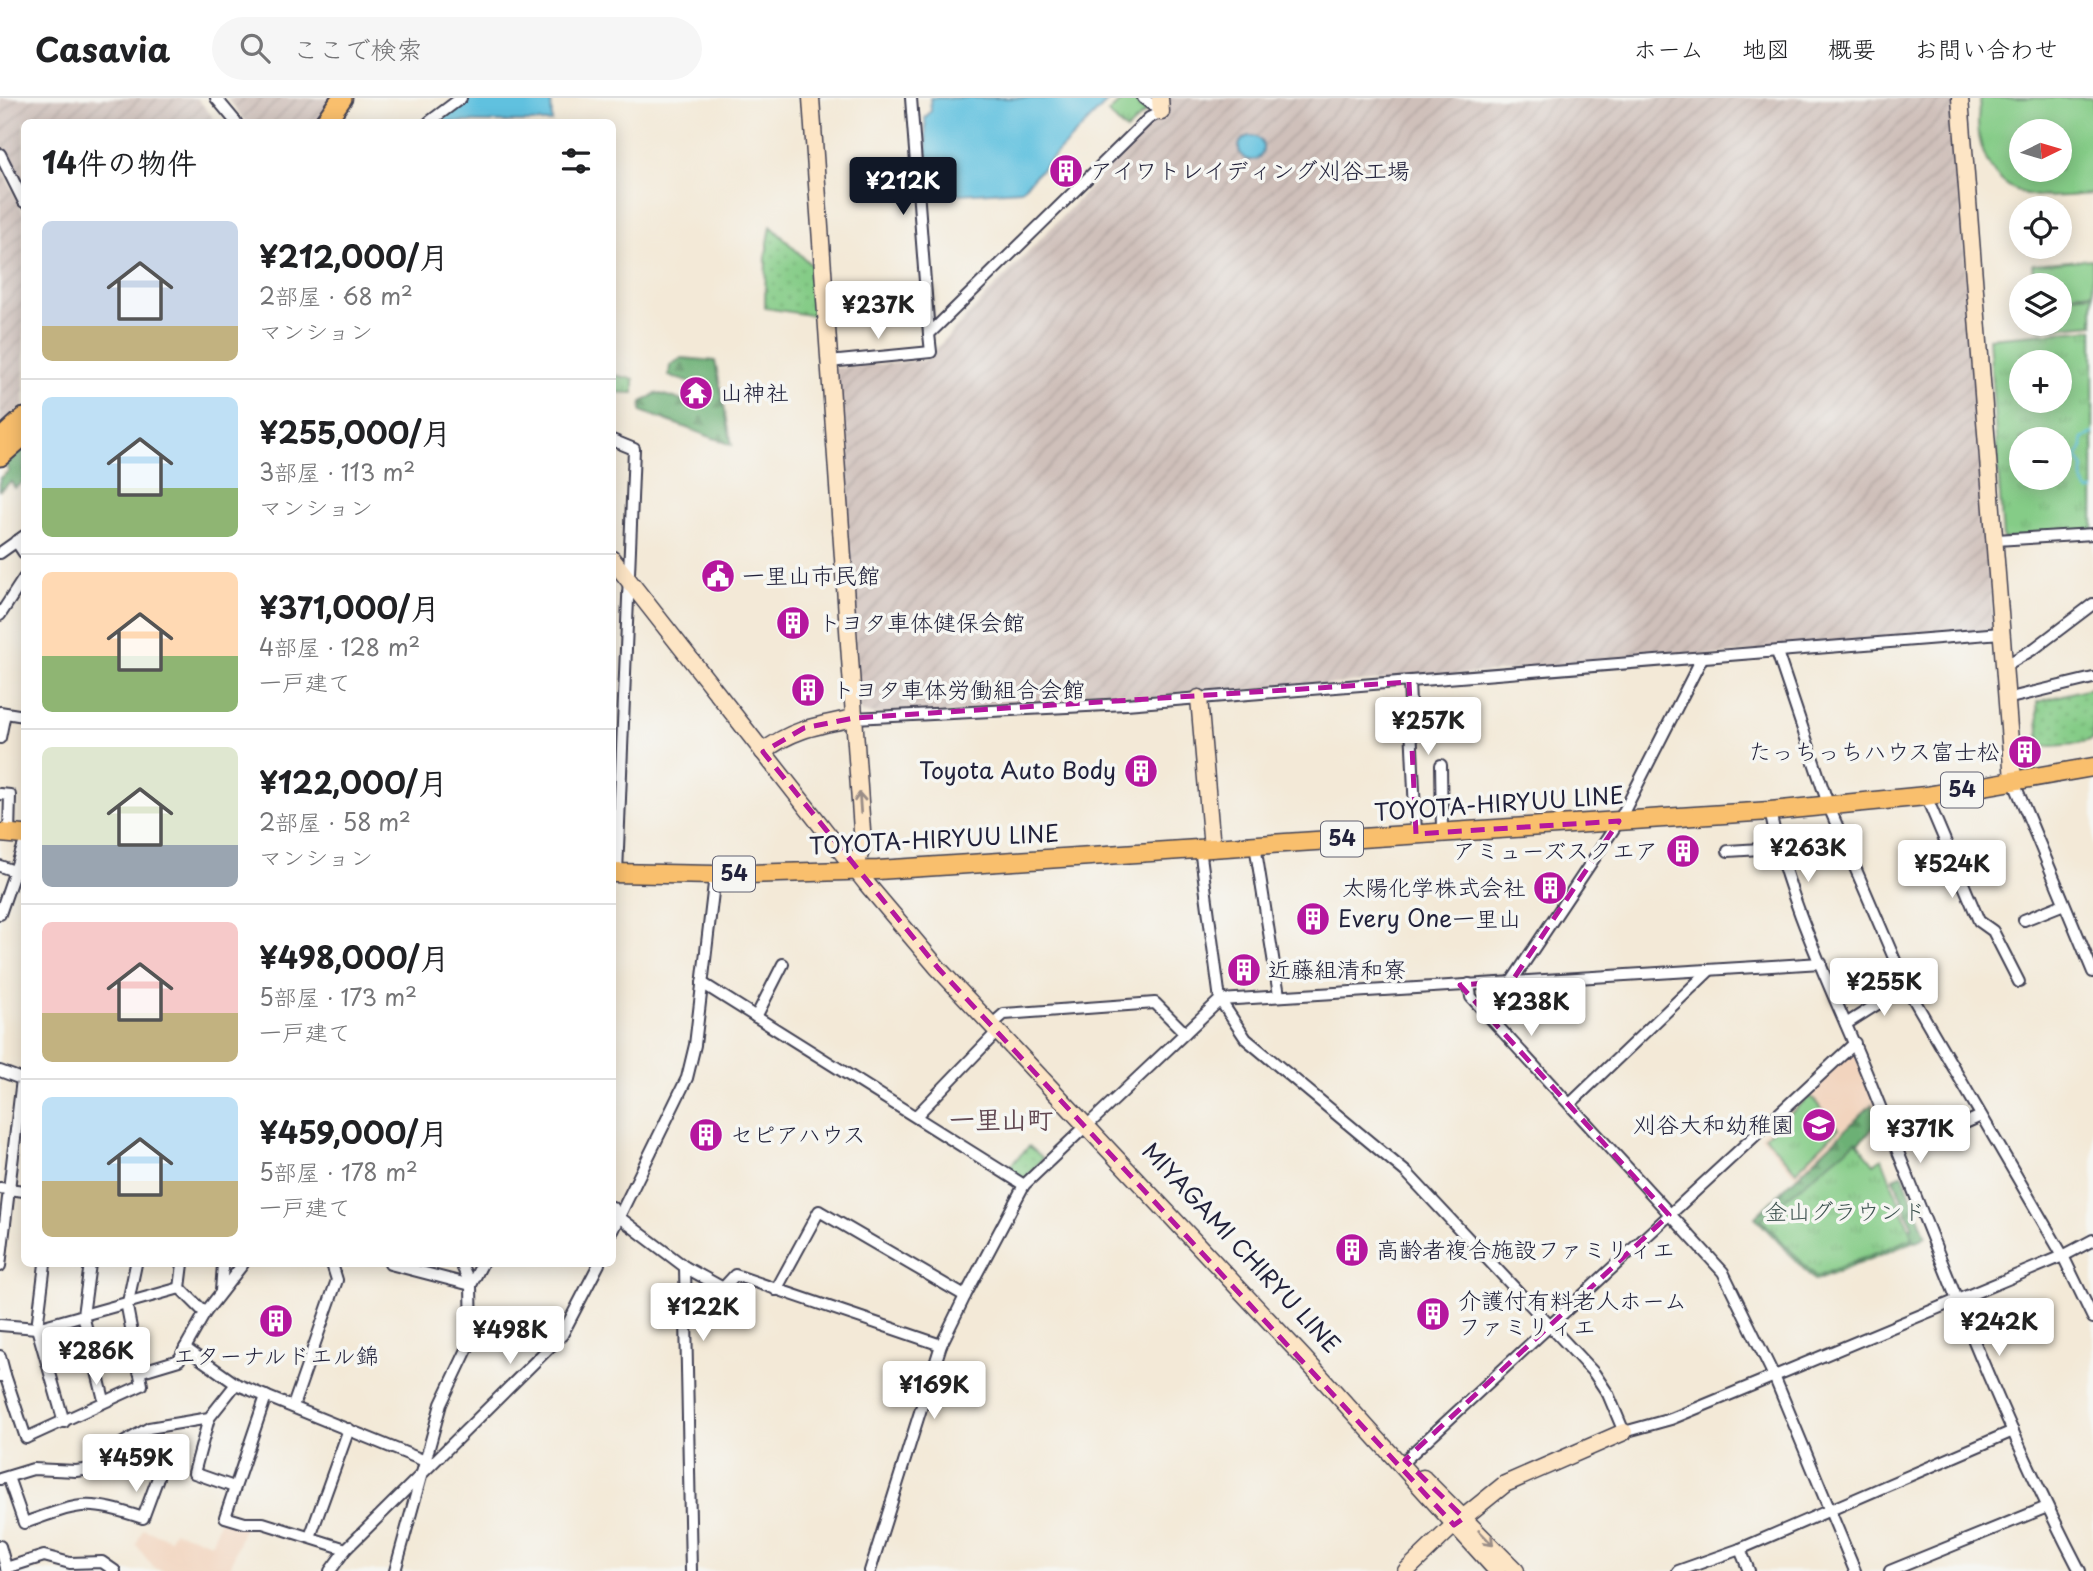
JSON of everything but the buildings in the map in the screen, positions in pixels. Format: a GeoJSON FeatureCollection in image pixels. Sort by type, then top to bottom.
{"type":"FeatureCollection","features":[{"type":"Feature","properties":{"kind":"highway"},"geometry":{"type":"LineString","coordinates":[[327,119],[342,98]]}},
{"type":"Feature","properties":{"kind":"highway"},"geometry":{"type":"LineString","coordinates":[[340,119],[355,98]]}},
{"type":"Feature","properties":{"kind":"highway"},"geometry":{"type":"LineString","coordinates":[[0,440],[21,421]]}},
{"type":"Feature","properties":{"kind":"highway"},"geometry":{"type":"LineString","coordinates":[[0,456],[21,438]]}},
{"type":"Feature","properties":{"kind":"main road","name":"TOYOTA-HIRYUU LINE"},"geometry":{"type":"LineString","coordinates":[[616,873],[715,875],[855,869],[1829,807],[1926,796],[2093,767]]}},
{"type":"Feature","properties":{"kind":"street"},"geometry":{"type":"LineString","coordinates":[[216,98],[234,119]]}},
{"type":"Feature","properties":{"kind":"street"},"geometry":{"type":"LineString","coordinates":[[433,119],[461,98]]}},
{"type":"Feature","properties":{"kind":"street"},"geometry":{"type":"LineString","coordinates":[[811,98],[863,845],[855,869]]}},
{"type":"Feature","properties":{"kind":"street"},"geometry":{"type":"LineString","coordinates":[[829,362],[931,352],[911,98]]}},
{"type":"Feature","properties":{"kind":"street"},"geometry":{"type":"LineString","coordinates":[[929,334],[1161,105],[1143,98]]}},
{"type":"Feature","properties":{"kind":"street"},"geometry":{"type":"LineString","coordinates":[[1960,98],[2013,780],[2093,972]]}},
{"type":"Feature","properties":{"kind":"street"},"geometry":{"type":"LineString","coordinates":[[0,154],[21,196]]}},
{"type":"Feature","properties":{"kind":"street"},"geometry":{"type":"LineString","coordinates":[[616,442],[634,449],[616,848]]}},
{"type":"Feature","properties":{"kind":"street"},"geometry":{"type":"LineString","coordinates":[[1996,540],[2093,534]]}},
{"type":"Feature","properties":{"kind":"street"},"geometry":{"type":"LineString","coordinates":[[0,553],[20,539]]}},
{"type":"Feature","properties":{"kind":"street","name":"MIYAGAMI CHIRYU LINE"},"geometry":{"type":"LineString","coordinates":[[616,564],[855,869],[932,958],[942,963],[997,1026],[1405,1460],[1459,1521],[1497,1571]]}},
{"type":"Feature","properties":{"kind":"street"},"geometry":{"type":"LineString","coordinates":[[0,615],[21,583]]}},
{"type":"Feature","properties":{"kind":"street"},"geometry":{"type":"LineString","coordinates":[[2003,667],[2035,648],[2093,604]]}},
{"type":"Feature","properties":{"kind":"street"},"geometry":{"type":"LineString","coordinates":[[763,752],[776,741],[804,728],[854,718],[1199,698],[2001,634]]}},
{"type":"Feature","properties":{"kind":"street"},"geometry":{"type":"LineString","coordinates":[[1777,652],[1829,807],[1906,986],[2063,1256],[2093,1318]]}},
{"type":"Feature","properties":{"kind":"street"},"geometry":{"type":"LineString","coordinates":[[1512,981],[1619,821],[1701,660]]}},
{"type":"Feature","properties":{"kind":"street"},"geometry":{"type":"LineString","coordinates":[[2006,699],[2093,678]]}},
{"type":"Feature","properties":{"kind":"street"},"geometry":{"type":"LineString","coordinates":[[1409,682],[1416,834]]}},
{"type":"Feature","properties":{"kind":"street"},"geometry":{"type":"LineString","coordinates":[[1199,698],[1206,848],[1220,1000],[1245,1039],[1398,1165],[1594,1373],[1608,1394],[1624,1432]]}},
{"type":"Feature","properties":{"kind":"street"},"geometry":{"type":"LineString","coordinates":[[0,738],[2,713],[21,714]]}},
{"type":"Feature","properties":{"kind":"street"},"geometry":{"type":"LineString","coordinates":[[1441,765],[1442,832]]}},
{"type":"Feature","properties":{"kind":"street"},"geometry":{"type":"LineString","coordinates":[[0,794],[10,795],[11,834]]}},
{"type":"Feature","properties":{"kind":"street"},"geometry":{"type":"LineString","coordinates":[[1926,796],[1979,921],[1993,931],[2019,982]]}},
{"type":"Feature","properties":{"kind":"street"},"geometry":{"type":"LineString","coordinates":[[1770,811],[1777,848],[1821,963],[1957,1298],[2047,1507],[2080,1571]]}},
{"type":"Feature","properties":{"kind":"street"},"geometry":{"type":"LineString","coordinates":[[1255,845],[1279,995]]}},
{"type":"Feature","properties":{"kind":"street"},"geometry":{"type":"LineString","coordinates":[[1728,851],[1777,848]]}},
{"type":"Feature","properties":{"kind":"street"},"geometry":{"type":"LineString","coordinates":[[0,914],[21,852]]}},
{"type":"Feature","properties":{"kind":"street"},"geometry":{"type":"LineString","coordinates":[[0,866],[14,871]]}},
{"type":"Feature","properties":{"kind":"street"},"geometry":{"type":"LineString","coordinates":[[715,875],[695,1045],[687,1078],[616,1212],[685,1267],[723,1288],[735,1275],[941,1345]]}},
{"type":"Feature","properties":{"kind":"street"},"geometry":{"type":"LineString","coordinates":[[2024,920],[2064,904]]}},
{"type":"Feature","properties":{"kind":"street"},"geometry":{"type":"LineString","coordinates":[[870,1571],[941,1345],[1024,1185],[1220,1000],[1821,963]]}},
{"type":"Feature","properties":{"kind":"street"},"geometry":{"type":"LineString","coordinates":[[756,1017],[783,964]]}},
{"type":"Feature","properties":{"kind":"street"},"geometry":{"type":"LineString","coordinates":[[1571,1103],[1710,970]]}},
{"type":"Feature","properties":{"kind":"street"},"geometry":{"type":"LineString","coordinates":[[702,983],[917,1115],[970,1153],[1024,1185]]}},
{"type":"Feature","properties":{"kind":"street"},"geometry":{"type":"LineString","coordinates":[[1469,984],[1471,997],[1571,1103],[1723,1272],[1774,1376],[1855,1571]]}},
{"type":"Feature","properties":{"kind":"street"},"geometry":{"type":"LineString","coordinates":[[1846,1024],[1906,986]]}},
{"type":"Feature","properties":{"kind":"street"},"geometry":{"type":"LineString","coordinates":[[917,1115],[997,1026],[1004,1014],[1155,1003],[1185,1032]]}},
{"type":"Feature","properties":{"kind":"street"},"geometry":{"type":"LineString","coordinates":[[1405,1460],[1854,1044]]}},
{"type":"Feature","properties":{"kind":"street"},"geometry":{"type":"LineString","coordinates":[[0,1071],[21,1079]]}},
{"type":"Feature","properties":{"kind":"street"},"geometry":{"type":"LineString","coordinates":[[0,1266],[4,1189],[21,1091]]}},
{"type":"Feature","properties":{"kind":"street"},"geometry":{"type":"LineString","coordinates":[[1922,1142],[1981,1116]]}},
{"type":"Feature","properties":{"kind":"street","name":"MIYAGAMI CHIRYU LINE"},"geometry":{"type":"LineString","coordinates":[[1089,1124],[1459,1521],[1516,1571]]}},
{"type":"Feature","properties":{"kind":"street"},"geometry":{"type":"LineString","coordinates":[[776,1290],[819,1210],[965,1296]]}},
{"type":"Feature","properties":{"kind":"street"},"geometry":{"type":"LineString","coordinates":[[1406,1571],[1493,1491],[1522,1474],[1624,1432],[1671,1419],[2063,1256],[2093,1240]]}},
{"type":"Feature","properties":{"kind":"street"},"geometry":{"type":"LineString","coordinates":[[45,1267],[37,1328],[64,1422]]}},
{"type":"Feature","properties":{"kind":"street"},"geometry":{"type":"LineString","coordinates":[[90,1267],[83,1315],[104,1400]]}},
{"type":"Feature","properties":{"kind":"street"},"geometry":{"type":"LineString","coordinates":[[0,1356],[2,1376],[26,1438],[64,1422],[104,1400],[142,1385],[127,1307],[136,1267]]}},
{"type":"Feature","properties":{"kind":"street"},"geometry":{"type":"LineString","coordinates":[[180,1288],[183,1267]]}},
{"type":"Feature","properties":{"kind":"street"},"geometry":{"type":"LineString","coordinates":[[221,1291],[223,1267]]}},
{"type":"Feature","properties":{"kind":"street"},"geometry":{"type":"LineString","coordinates":[[139,1372],[179,1360],[205,1313],[241,1267]]}},
{"type":"Feature","properties":{"kind":"street"},"geometry":{"type":"LineString","coordinates":[[293,1406],[337,1280],[333,1267]]}},
{"type":"Feature","properties":{"kind":"street"},"geometry":{"type":"LineString","coordinates":[[402,1267],[471,1285]]}},
{"type":"Feature","properties":{"kind":"street"},"geometry":{"type":"LineString","coordinates":[[395,1571],[441,1404],[472,1339],[471,1285],[462,1267]]}},
{"type":"Feature","properties":{"kind":"street"},"geometry":{"type":"LineString","coordinates":[[471,1285],[480,1267]]}},
{"type":"Feature","properties":{"kind":"street"},"geometry":{"type":"LineString","coordinates":[[330,1571],[346,1549],[424,1465],[465,1433],[562,1335],[596,1267]]}},
{"type":"Feature","properties":{"kind":"street"},"geometry":{"type":"LineString","coordinates":[[685,1267],[691,1571]]}},
{"type":"Feature","properties":{"kind":"street"},"geometry":{"type":"LineString","coordinates":[[0,1325],[37,1328],[180,1288]]}},
{"type":"Feature","properties":{"kind":"street"},"geometry":{"type":"LineString","coordinates":[[180,1288],[205,1313]]}},
{"type":"Feature","properties":{"kind":"street"},"geometry":{"type":"LineString","coordinates":[[186,1348],[236,1384],[349,1429],[424,1465]]}},
{"type":"Feature","properties":{"kind":"street"},"geometry":{"type":"LineString","coordinates":[[234,1487],[194,1473],[209,1418],[236,1384]]}},
{"type":"Feature","properties":{"kind":"street"},"geometry":{"type":"LineString","coordinates":[[266,1396],[225,1517],[245,1523],[264,1523],[346,1549]]}},
{"type":"Feature","properties":{"kind":"street"},"geometry":{"type":"LineString","coordinates":[[112,1465],[114,1448],[149,1428],[209,1418]]}},
{"type":"Feature","properties":{"kind":"street"},"geometry":{"type":"LineString","coordinates":[[310,1537],[349,1429]]}},
{"type":"Feature","properties":{"kind":"street"},"geometry":{"type":"LineString","coordinates":[[1678,1571],[1829,1512],[2013,1431]]}},
{"type":"Feature","properties":{"kind":"street"},"geometry":{"type":"LineString","coordinates":[[112,1465],[144,1466],[160,1472],[144,1518],[98,1504],[83,1504],[24,1523],[4,1478],[33,1469],[76,1471],[112,1465]]}},
{"type":"Feature","properties":{"kind":"street"},"geometry":{"type":"LineString","coordinates":[[1890,1571],[2047,1507]]}},
{"type":"Feature","properties":{"kind":"street"},"geometry":{"type":"LineString","coordinates":[[0,1546],[6,1570],[44,1556],[70,1563],[102,1562],[115,1571]]}},
{"type":"Feature","properties":{"kind":"street"},"geometry":{"type":"LineString","coordinates":[[1740,1549],[1749,1571]]}},
{"type":"Feature","properties":{"kind":"highlighted area"},"geometry":{"type":"Polygon","coordinates":[[[1409,682],[1416,834],[1619,821],[1512,981],[1460,985],[1669,1215],[1405,1460],[1464,1518],[1454,1525],[938,968],[763,752],[804,728],[854,718],[1409,682]]]}},
{"type":"Feature","properties":{"kind":"shaded area"},"geometry":{"type":"Polygon","coordinates":[[[0,98],[197,98],[214,119],[21,119],[21,184],[0,141],[0,98]]]}},
{"type":"Feature","properties":{"kind":"shaded area"},"geometry":{"type":"Polygon","coordinates":[[[227,98],[335,98],[320,119],[244,119],[227,98]]]}},
{"type":"Feature","properties":{"kind":"shaded area"},"geometry":{"type":"Polygon","coordinates":[[[1164,98],[1953,98],[1994,629],[1991,634],[904,717],[860,713],[834,368],[925,360],[1165,109],[1164,98]]]}},
{"type":"Feature","properties":{"kind":"shaded area"},"geometry":{"type":"Polygon","coordinates":[[[0,164],[21,209],[21,408],[0,426],[0,164]]]}},
{"type":"Feature","properties":{"kind":"shaded area","name":"刈谷大和幼稚園"},"geometry":{"type":"Polygon","coordinates":[[[1853,1050],[1879,1113],[1798,1179],[1760,1136],[1853,1050]]]}},
{"type":"Feature","properties":{"kind":"shaded area"},"geometry":{"type":"Polygon","coordinates":[[[220,1518],[244,1527],[229,1571],[164,1571],[154,1568],[136,1545],[143,1529],[170,1539],[174,1531],[212,1543],[220,1518]]]}},
{"type":"Feature","properties":{"kind":"green space"},"geometry":{"type":"Polygon","coordinates":[[[1124,98],[1137,98],[1148,110],[1126,131],[1108,113],[1124,98]]]}},
{"type":"Feature","properties":{"kind":"green space"},"geometry":{"type":"Polygon","coordinates":[[[1981,98],[2093,98],[2093,194],[2040,196],[2010,187],[1990,167],[1984,154],[1978,126],[1981,98]]]}},
{"type":"Feature","properties":{"kind":"green space"},"geometry":{"type":"Polygon","coordinates":[[[771,226],[812,266],[816,316],[765,308],[766,254],[771,226]]]}},
{"type":"Feature","properties":{"kind":"green space"},"geometry":{"type":"Polygon","coordinates":[[[2092,259],[2093,292],[2072,294],[2072,273],[2034,273],[2033,264],[2092,259]]]}},
{"type":"Feature","properties":{"kind":"green space"},"geometry":{"type":"Polygon","coordinates":[[[2093,294],[2093,324],[2072,326],[2072,296],[2093,294]]]}},
{"type":"Feature","properties":{"kind":"green space"},"geometry":{"type":"Polygon","coordinates":[[[2093,329],[2093,534],[2003,539],[1989,338],[2072,336],[2072,331],[2093,329]]]}},
{"type":"Feature","properties":{"kind":"green space"},"geometry":{"type":"Polygon","coordinates":[[[682,358],[715,361],[732,445],[641,411],[642,402],[657,393],[695,404],[701,386],[669,376],[670,365],[682,358]]]}},
{"type":"Feature","properties":{"kind":"green space"},"geometry":{"type":"Polygon","coordinates":[[[616,376],[634,379],[634,393],[616,392],[616,376]]]}},
{"type":"Feature","properties":{"kind":"green space"},"geometry":{"type":"Polygon","coordinates":[[[21,449],[21,483],[15,488],[11,482],[0,490],[0,478],[9,471],[5,464],[21,449]]]}},
{"type":"Feature","properties":{"kind":"green space"},"geometry":{"type":"Polygon","coordinates":[[[2093,687],[2093,739],[2077,744],[2040,747],[2037,702],[2093,687]]]}},
{"type":"Feature","properties":{"kind":"green space"},"geometry":{"type":"Polygon","coordinates":[[[1810,1096],[1839,1128],[1796,1171],[1765,1136],[1810,1096]]]}},
{"type":"Feature","properties":{"kind":"green space"},"geometry":{"type":"Polygon","coordinates":[[[1872,1104],[1878,1121],[1868,1134],[1766,1218],[1906,1239],[1912,1226],[1894,1178],[1903,1174],[1926,1237],[1815,1281],[1755,1217],[1872,1104]]]}},
{"type":"Feature","properties":{"kind":"green space","name":"金山グラウンド"},"geometry":{"type":"Polygon","coordinates":[[[1856,1141],[1874,1164],[1882,1158],[1913,1238],[1816,1277],[1761,1219],[1856,1141]]]}},
{"type":"Feature","properties":{"kind":"green space"},"geometry":{"type":"Polygon","coordinates":[[[1029,1146],[1043,1158],[1022,1182],[1005,1171],[1029,1146]]]}},
{"type":"Feature","properties":{"kind":"water"},"geometry":{"type":"Polygon","coordinates":[[[468,98],[551,98],[552,119],[438,119],[468,98]]]}},
{"type":"Feature","properties":{"kind":"water"},"geometry":{"type":"Polygon","coordinates":[[[930,98],[1111,98],[1021,190],[930,196],[925,118],[931,111],[930,98]]]}},
{"type":"Feature","properties":{"kind":"water"},"geometry":{"type":"Polygon","coordinates":[[[1251,136],[1259,140],[1263,148],[1259,156],[1251,160],[1243,156],[1239,148],[1243,140],[1251,136]]]}},
{"type":"Feature","properties":{"kind":"waterway"},"geometry":{"type":"LineString","coordinates":[[2093,433],[2083,439],[2083,447],[2077,457],[2084,469],[2083,483],[2089,491],[2093,490]]}},
{"type":"Feature","properties":{"kind":"place","name":"アイワトレイディング刈谷工場"},"geometry":{"type":"Point","coordinates":[1066,171]}},
{"type":"Feature","properties":{"kind":"place","name":"山神社"},"geometry":{"type":"Point","coordinates":[696,393]}},
{"type":"Feature","properties":{"kind":"place","name":"一里山市民館"},"geometry":{"type":"Point","coordinates":[718,576]}},
{"type":"Feature","properties":{"kind":"place","name":"トヨタ車体健保会館"},"geometry":{"type":"Point","coordinates":[793,623]}},
{"type":"Feature","properties":{"kind":"place","name":"トヨタ車体労働組合会館"},"geometry":{"type":"Point","coordinates":[808,690]}},
{"type":"Feature","properties":{"kind":"place","name":"たっちっちハウス富士松"},"geometry":{"type":"Point","coordinates":[2025,752]}},
{"type":"Feature","properties":{"kind":"place","name":"Toyota Auto Body"},"geometry":{"type":"Point","coordinates":[1141,771]}},
{"type":"Feature","properties":{"kind":"place","name":"アミューズスクエア"},"geometry":{"type":"Point","coordinates":[1683,851]}},
{"type":"Feature","properties":{"kind":"place","name":"太陽化学株式会社"},"geometry":{"type":"Point","coordinates":[1550,888]}},
{"type":"Feature","properties":{"kind":"place","name":"Every One一里山"},"geometry":{"type":"Point","coordinates":[1313,919]}},
{"type":"Feature","properties":{"kind":"place","name":"近藤組清和寮"},"geometry":{"type":"Point","coordinates":[1244,970]}},
{"type":"Feature","properties":{"kind":"place","name":"刈谷大和幼稚園"},"geometry":{"type":"Point","coordinates":[1819,1125]}},
{"type":"Feature","properties":{"kind":"place","name":"セピアハウス"},"geometry":{"type":"Point","coordinates":[706,1135]}},
{"type":"Feature","properties":{"kind":"place","name":"高齢者複合施設ファミリィエ"},"geometry":{"type":"Point","coordinates":[1352,1250]}},
{"type":"Feature","properties":{"kind":"place","name":"介護付有料老人ホーム ファミリィエ"},"geometry":{"type":"Point","coordinates":[1433,1314]}},
{"type":"Feature","properties":{"kind":"place","name":"エターナルドエル錦"},"geometry":{"type":"Point","coordinates":[276,1321]}},
{"type":"Feature","properties":{"kind":"district","name":"一里山町"},"geometry":{"type":"Point","coordinates":[1001,1120]}}]}
